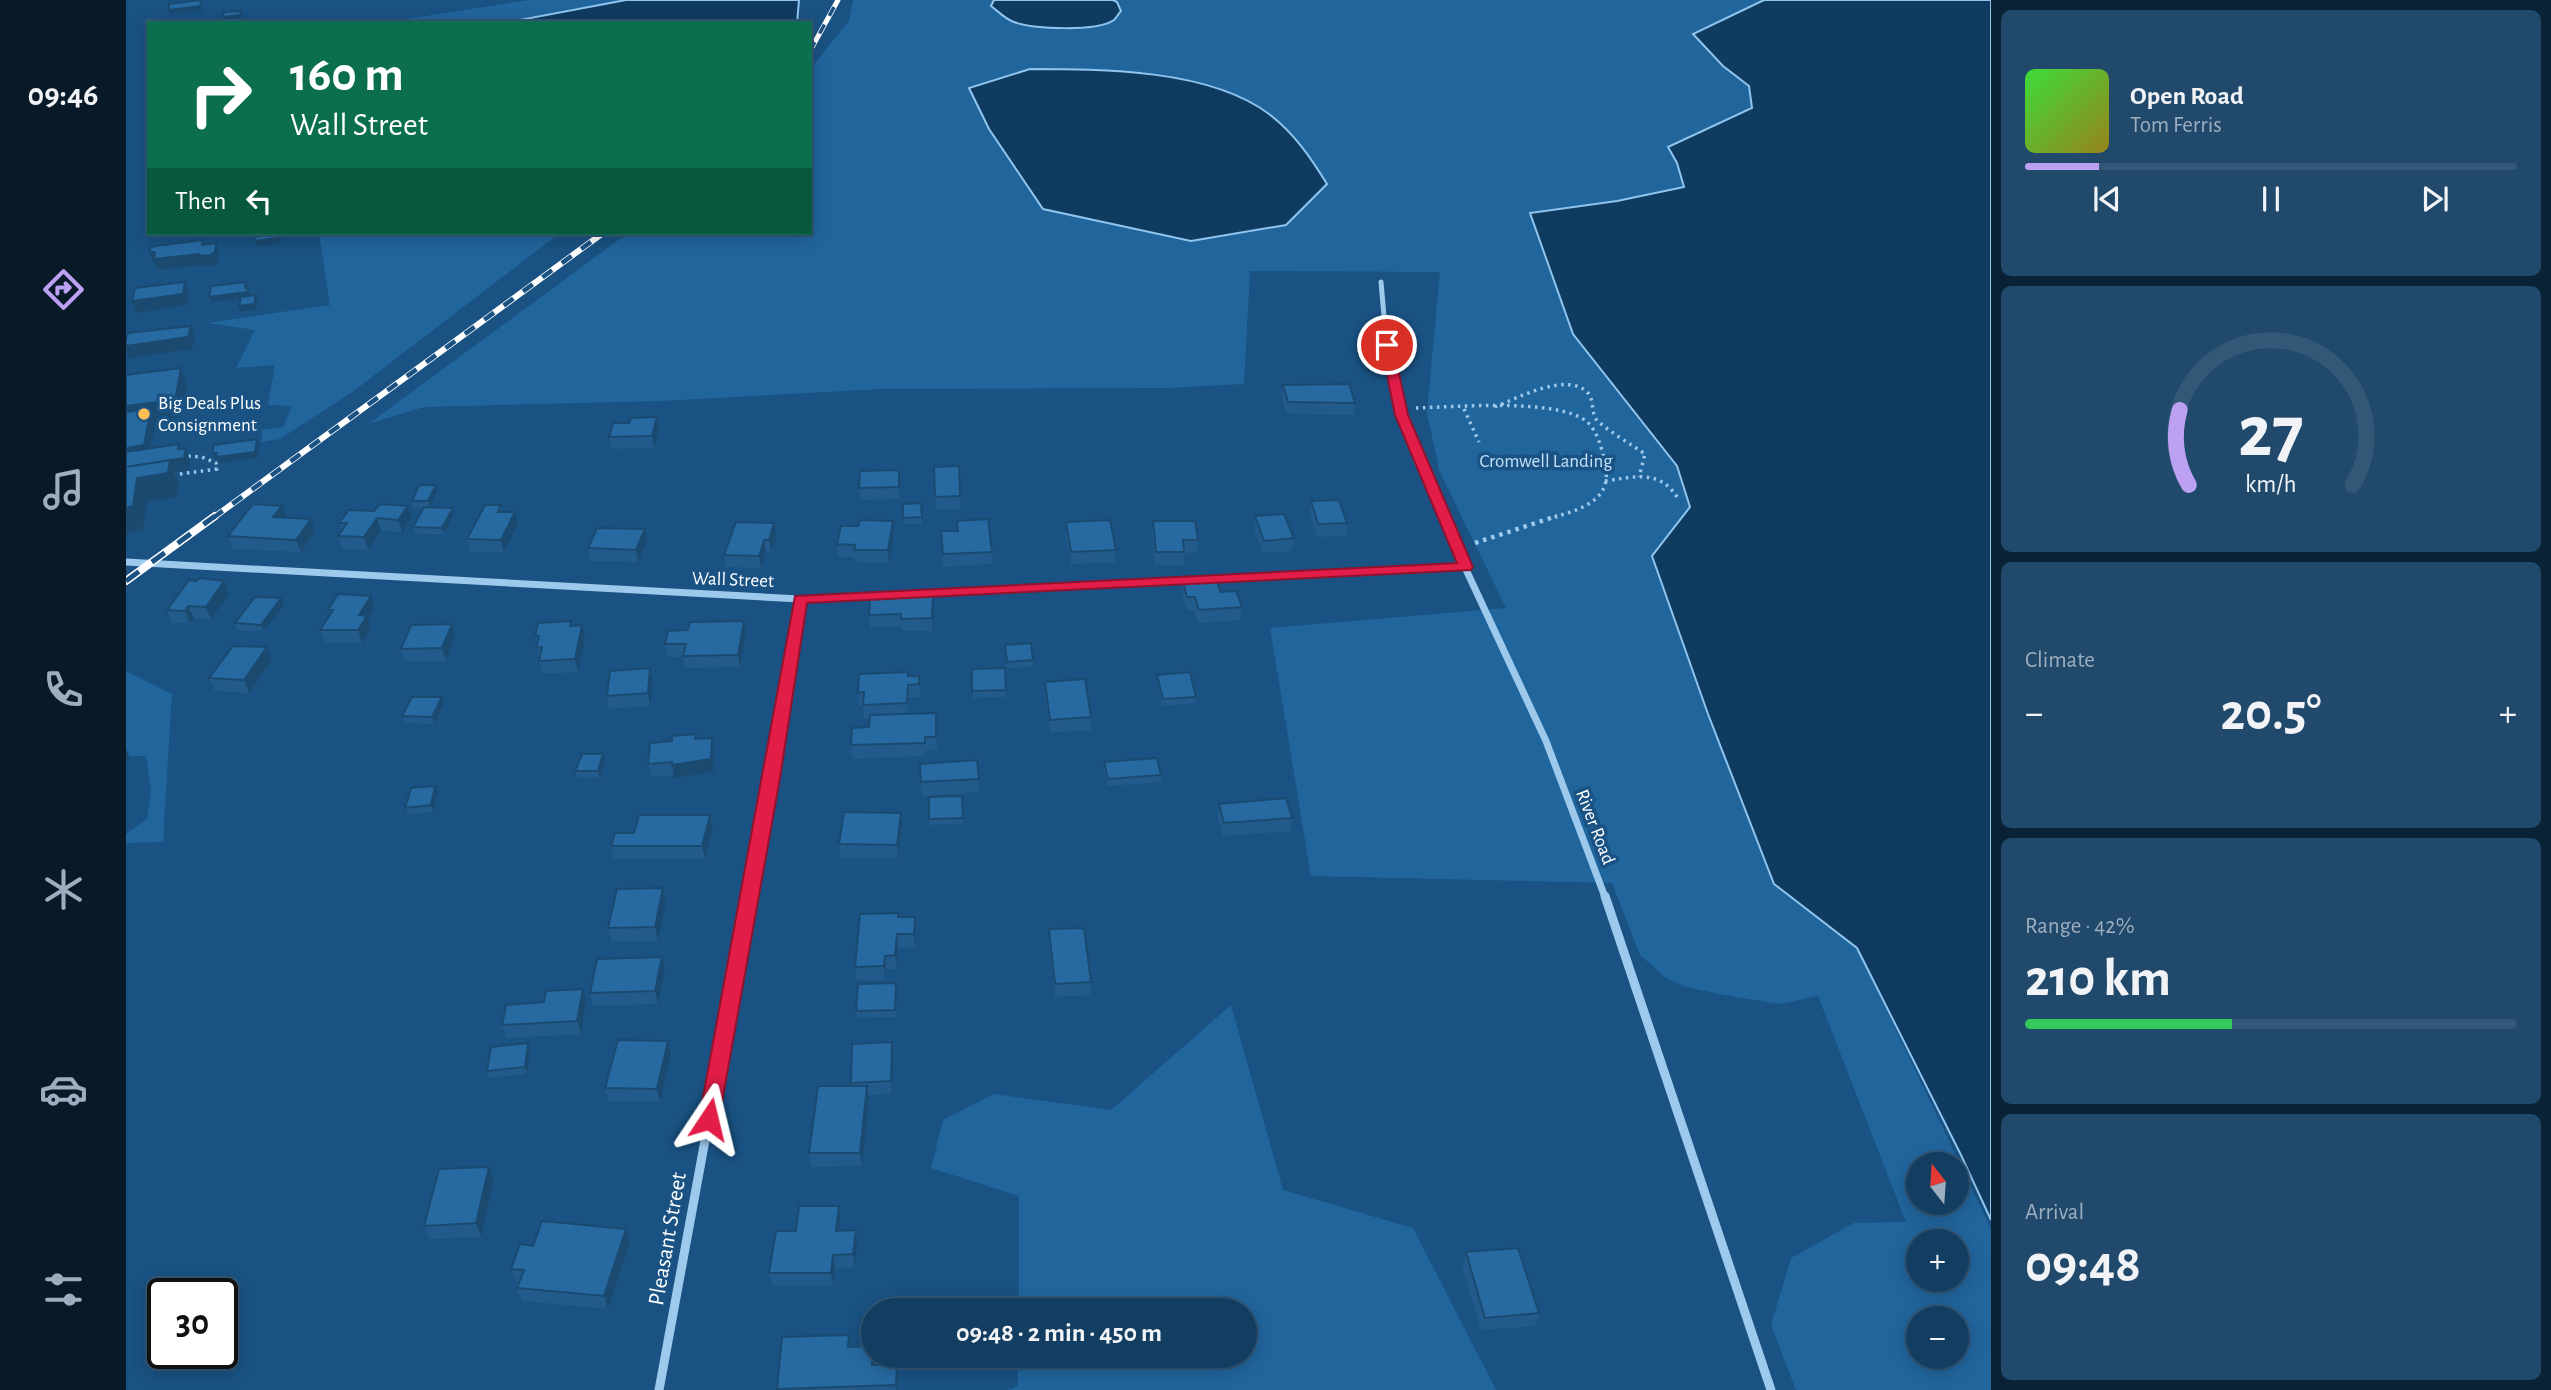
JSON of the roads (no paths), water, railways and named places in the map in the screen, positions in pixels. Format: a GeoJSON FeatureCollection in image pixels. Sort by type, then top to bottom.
{"type":"FeatureCollection","features":[{"type":"Feature","properties":{"kind":"street","name":"River Road"},"geometry":{"type":"LineString","coordinates":[[1381,282],[1390,368],[1399,407],[1426,478],[1545,739],[1589,853],[1651,1029],[1771,1390]]}},
{"type":"Feature","properties":{"kind":"street","name":"Wall Street"},"geometry":{"type":"LineString","coordinates":[[126,562],[800,599],[1466,567]]}},
{"type":"Feature","properties":{"kind":"street","name":"Pleasant Street"},"geometry":{"type":"LineString","coordinates":[[659,1390],[772,778],[800,599]]}},
{"type":"Feature","properties":{"kind":"railway"},"geometry":{"type":"LineString","coordinates":[[812,47],[838,0]]}},
{"type":"Feature","properties":{"kind":"railway"},"geometry":{"type":"LineString","coordinates":[[213,518],[600,235]]}},
{"type":"Feature","properties":{"kind":"railway"},"geometry":{"type":"LineString","coordinates":[[126,581],[215,516]]}},
{"type":"Feature","properties":{"kind":"place","name":"Big Deals Plus Consignment"},"geometry":{"type":"Point","coordinates":[144,414]}},
{"type":"Feature","properties":{"kind":"park label","name":"Cromwell Landing"},"geometry":{"type":"Point","coordinates":[1546,461]}}]}
